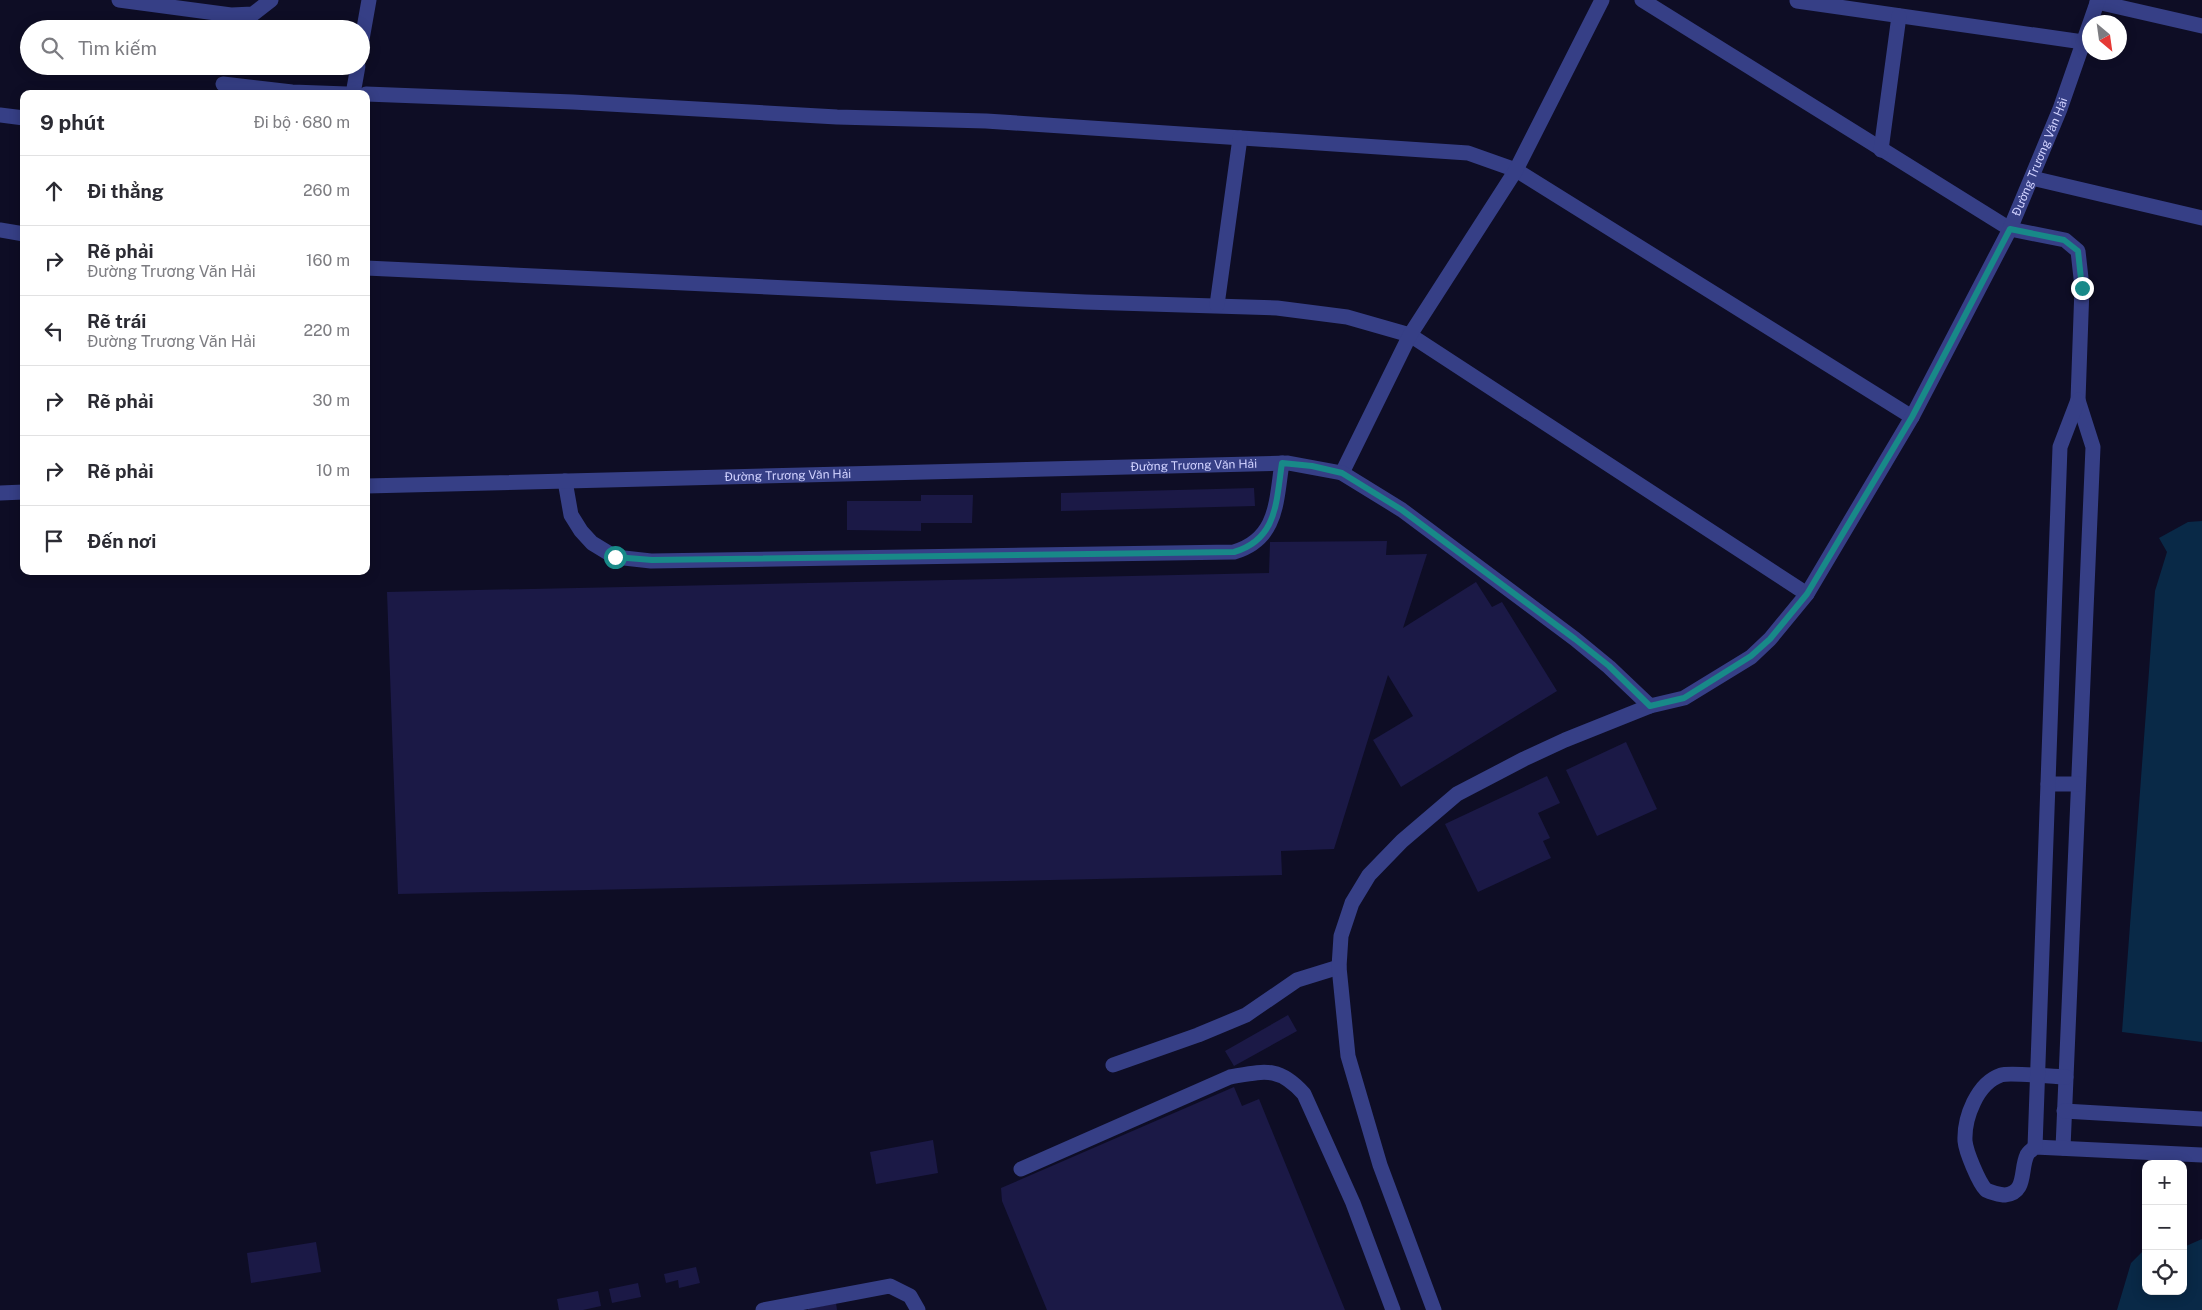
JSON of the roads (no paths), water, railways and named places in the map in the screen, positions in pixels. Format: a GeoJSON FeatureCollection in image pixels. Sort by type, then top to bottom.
{"type":"FeatureCollection","features":[{"type":"Feature","properties":{"kind":"street"},"geometry":{"type":"LineString","coordinates":[[119,0],[230,15],[253,14],[271,0]]}},
{"type":"Feature","properties":{"kind":"street"},"geometry":{"type":"LineString","coordinates":[[365,20],[369,0]]}},
{"type":"Feature","properties":{"kind":"street"},"geometry":{"type":"LineString","coordinates":[[1342,473],[1410,335],[1516,170],[1602,0]]}},
{"type":"Feature","properties":{"kind":"street"},"geometry":{"type":"LineString","coordinates":[[1642,0],[2010,229],[2064,240],[2078,251],[2082,288],[2078,400],[2092,446],[2063,1148]]}},
{"type":"Feature","properties":{"kind":"street"},"geometry":{"type":"LineString","coordinates":[[1797,0],[2082,42]]}},
{"type":"Feature","properties":{"kind":"street"},"geometry":{"type":"LineString","coordinates":[[2098,1],[2202,26]]}},
{"type":"Feature","properties":{"kind":"street","name":"Đường Trương Văn Hải"},"geometry":{"type":"LineString","coordinates":[[2093,15],[2098,1]]}},
{"type":"Feature","properties":{"kind":"street"},"geometry":{"type":"LineString","coordinates":[[1881,150],[1899,16]]}},
{"type":"Feature","properties":{"kind":"street","name":"Đường Trương Văn Hải"},"geometry":{"type":"LineString","coordinates":[[370,486],[1282,463],[1312,466],[1342,473],[1402,510],[1575,639],[1609,666],[1650,706],[1684,698],[1751,656],[1770,639],[1807,594],[1912,417],[2010,229],[2060,109],[2082,45]]}},
{"type":"Feature","properties":{"kind":"street"},"geometry":{"type":"LineString","coordinates":[[354,90],[356,75]]}},
{"type":"Feature","properties":{"kind":"street"},"geometry":{"type":"LineString","coordinates":[[223,84],[275,90]]}},
{"type":"Feature","properties":{"kind":"street"},"geometry":{"type":"LineString","coordinates":[[370,94],[986,121],[1449,151],[1486,158],[1516,170],[1912,417]]}},
{"type":"Feature","properties":{"kind":"street"},"geometry":{"type":"LineString","coordinates":[[0,115],[20,118]]}},
{"type":"Feature","properties":{"kind":"street"},"geometry":{"type":"LineString","coordinates":[[1217,305],[1240,138]]}},
{"type":"Feature","properties":{"kind":"street"},"geometry":{"type":"LineString","coordinates":[[2032,178],[2202,218]]}},
{"type":"Feature","properties":{"kind":"street"},"geometry":{"type":"LineString","coordinates":[[0,230],[20,233]]}},
{"type":"Feature","properties":{"kind":"street"},"geometry":{"type":"LineString","coordinates":[[370,268],[1085,302],[1217,305],[1277,308],[1347,317],[1410,335],[1807,594]]}},
{"type":"Feature","properties":{"kind":"street"},"geometry":{"type":"LineString","coordinates":[[2035,1147],[2060,446],[2078,400]]}},
{"type":"Feature","properties":{"kind":"street"},"geometry":{"type":"LineString","coordinates":[[565,481],[571,515],[581,531],[592,543],[615,557],[652,560],[1224,552],[1246,548],[1257,541],[1268,528],[1275,512],[1282,463]]}},
{"type":"Feature","properties":{"kind":"street"},"geometry":{"type":"LineString","coordinates":[[0,493],[20,492]]}},
{"type":"Feature","properties":{"kind":"street"},"geometry":{"type":"LineString","coordinates":[[1434,1310],[1380,1164],[1348,1056],[1339,967],[1341,936],[1352,903],[1369,875],[1402,841],[1456,794],[1565,740],[1650,706]]}},
{"type":"Feature","properties":{"kind":"street"},"geometry":{"type":"LineString","coordinates":[[2048,784],[2078,784]]}},
{"type":"Feature","properties":{"kind":"street"},"geometry":{"type":"LineString","coordinates":[[1113,1065],[1246,1015],[1297,980],[1339,967]]}},
{"type":"Feature","properties":{"kind":"street"},"geometry":{"type":"LineString","coordinates":[[1021,1169],[1230,1077],[1267,1071],[1282,1074],[1304,1094],[1352,1203],[1393,1310]]}},
{"type":"Feature","properties":{"kind":"street"},"geometry":{"type":"LineString","coordinates":[[2066,1077],[2003,1074],[1992,1079],[1976,1099],[1967,1120],[1965,1143],[1981,1183],[1988,1191],[2005,1195],[2018,1189],[2024,1176],[2027,1154],[2035,1147],[2202,1155]]}},
{"type":"Feature","properties":{"kind":"street"},"geometry":{"type":"LineString","coordinates":[[2064,1111],[2202,1119]]}},
{"type":"Feature","properties":{"kind":"street"},"geometry":{"type":"LineString","coordinates":[[763,1310],[890,1286],[910,1296],[918,1310]]}},
{"type":"Feature","properties":{"kind":"water"},"geometry":{"type":"Polygon","coordinates":[[[2202,521],[2202,1042],[2122,1032],[2155,591],[2167,552],[2159,538],[2188,522],[2202,521]]]}},
{"type":"Feature","properties":{"kind":"water"},"geometry":{"type":"Polygon","coordinates":[[[2202,1239],[2202,1310],[2117,1310],[2131,1263],[2142,1252],[2142,1295],[2187,1295],[2187,1246],[2202,1239]]]}}]}
